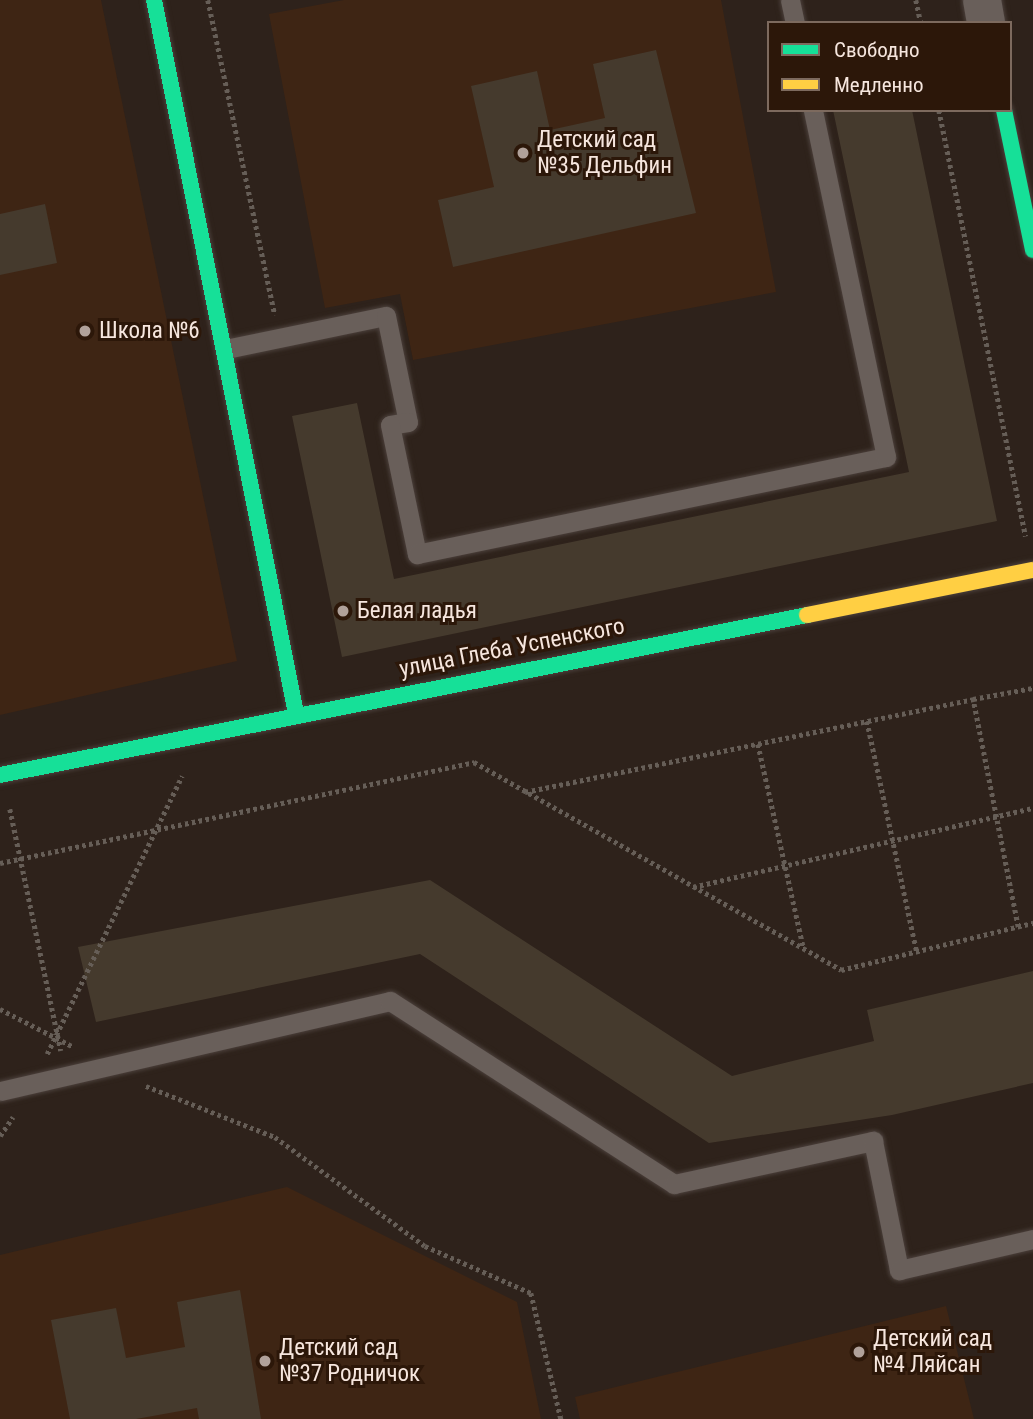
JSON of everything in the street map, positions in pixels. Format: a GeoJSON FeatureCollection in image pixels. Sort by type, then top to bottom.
{"type":"FeatureCollection","features":[{"type":"Feature","properties":{"kind":"street"},"geometry":{"type":"LineString","coordinates":[[153,0],[226,349],[296,713]]}},
{"type":"Feature","properties":{"kind":"street"},"geometry":{"type":"LineString","coordinates":[[982,0],[986,21]]}},
{"type":"Feature","properties":{"kind":"street"},"geometry":{"type":"LineString","coordinates":[[1004,112],[1033,250]]}},
{"type":"Feature","properties":{"kind":"street","name":"улица Глеба Успенского"},"geometry":{"type":"LineString","coordinates":[[1,774],[296,713],[1033,570]]}},
{"type":"Feature","properties":{"kind":"lane"},"geometry":{"type":"LineString","coordinates":[[790,0],[795,21]]}},
{"type":"Feature","properties":{"kind":"lane"},"geometry":{"type":"LineString","coordinates":[[226,349],[386,316],[408,422],[390,425],[417,554],[886,457],[813,112]]}},
{"type":"Feature","properties":{"kind":"lane"},"geometry":{"type":"LineString","coordinates":[[0,1091],[390,1001],[674,1184],[873,1142],[900,1270],[1033,1239]]}},
{"type":"Feature","properties":{"kind":"path"},"geometry":{"type":"LineString","coordinates":[[208,0],[278,329]]}},
{"type":"Feature","properties":{"kind":"path"},"geometry":{"type":"LineString","coordinates":[[916,0],[921,21]]}},
{"type":"Feature","properties":{"kind":"path"},"geometry":{"type":"LineString","coordinates":[[939,112],[1027,541]]}},
{"type":"Feature","properties":{"kind":"path"},"geometry":{"type":"LineString","coordinates":[[525,792],[973,698],[1033,688]]}},
{"type":"Feature","properties":{"kind":"path"},"geometry":{"type":"LineString","coordinates":[[973,698],[1018,927]]}},
{"type":"Feature","properties":{"kind":"path"},"geometry":{"type":"LineString","coordinates":[[867,721],[918,951]]}},
{"type":"Feature","properties":{"kind":"path"},"geometry":{"type":"LineString","coordinates":[[0,1136],[36,1082],[55,1033],[153,831],[206,732]]}},
{"type":"Feature","properties":{"kind":"path"},"geometry":{"type":"LineString","coordinates":[[758,744],[783,866],[805,950]]}},
{"type":"Feature","properties":{"kind":"path"},"geometry":{"type":"LineString","coordinates":[[0,863],[474,762],[841,970],[1033,923]]}},
{"type":"Feature","properties":{"kind":"path"},"geometry":{"type":"LineString","coordinates":[[1,774],[21,859],[55,1033],[68,1075]]}},
{"type":"Feature","properties":{"kind":"path"},"geometry":{"type":"LineString","coordinates":[[693,887],[1033,808]]}},
{"type":"Feature","properties":{"kind":"path"},"geometry":{"type":"LineString","coordinates":[[0,1009],[55,1033],[100,1068],[275,1137],[425,1246],[531,1293],[561,1419]]}},
{"type":"Feature","properties":{"kind":"shaded area","name":"Школа №6"},"geometry":{"type":"Polygon","coordinates":[[[0,0],[101,0],[237,661],[0,715],[0,0]]]}},
{"type":"Feature","properties":{"kind":"shaded area","name":"Детский сад №35 Дельфин"},"geometry":{"type":"Polygon","coordinates":[[[344,0],[721,0],[776,292],[413,360],[400,294],[325,308],[269,14],[344,0]]]}},
{"type":"Feature","properties":{"kind":"shaded area","name":"Детский сад №37 Родничок"},"geometry":{"type":"Polygon","coordinates":[[[287,1187],[517,1302],[541,1419],[0,1419],[0,1255],[287,1187]]]}},
{"type":"Feature","properties":{"kind":"shaded area","name":"Детский сад №4 Ляйсан"},"geometry":{"type":"Polygon","coordinates":[[[946,1306],[974,1419],[580,1419],[575,1397],[946,1306]]]}},
{"type":"Feature","properties":{"kind":"building"},"geometry":{"type":"Polygon","coordinates":[[[656,50],[696,213],[453,267],[438,200],[494,187],[471,86],[537,71],[550,130],[605,118],[593,64],[656,50]]]}},
{"type":"Feature","properties":{"kind":"building"},"geometry":{"type":"Polygon","coordinates":[[[833,112],[912,112],[997,521],[342,657],[292,416],[357,403],[394,579],[909,472],[833,112]]]}},
{"type":"Feature","properties":{"kind":"building"},"geometry":{"type":"Polygon","coordinates":[[[45,204],[57,263],[0,275],[0,214],[45,204]]]}},
{"type":"Feature","properties":{"kind":"building"},"geometry":{"type":"Polygon","coordinates":[[[430,880],[732,1076],[874,1041],[867,1010],[1033,971],[1033,1083],[892,1115],[709,1143],[420,954],[96,1022],[78,947],[430,880]]]}},
{"type":"Feature","properties":{"kind":"building"},"geometry":{"type":"Polygon","coordinates":[[[240,1290],[261,1419],[199,1419],[197,1408],[136,1419],[70,1419],[51,1320],[116,1308],[126,1358],[185,1347],[177,1302],[240,1290]]]}},
{"type":"Feature","properties":{"kind":"traffic: fast"},"geometry":{"type":"LineString","coordinates":[[154,0],[296,713]]}},
{"type":"Feature","properties":{"kind":"traffic: fast"},"geometry":{"type":"LineString","coordinates":[[1004,112],[1033,250]]}},
{"type":"Feature","properties":{"kind":"traffic: fast"},"geometry":{"type":"LineString","coordinates":[[0,775],[807,615]]}},
{"type":"Feature","properties":{"kind":"traffic: slow"},"geometry":{"type":"LineString","coordinates":[[807,615],[1033,570]]}},
{"type":"Feature","properties":{"kind":"place","name":"Детский сад №35 Дельфин"},"geometry":{"type":"Point","coordinates":[523,153]}},
{"type":"Feature","properties":{"kind":"place","name":"Школа №6"},"geometry":{"type":"Point","coordinates":[85,331]}},
{"type":"Feature","properties":{"kind":"place","name":"Белая ладья"},"geometry":{"type":"Point","coordinates":[343,611]}},
{"type":"Feature","properties":{"kind":"place","name":"Детский сад №4 Ляйсан"},"geometry":{"type":"Point","coordinates":[859,1352]}},
{"type":"Feature","properties":{"kind":"place","name":"Детский сад №37 Родничок"},"geometry":{"type":"Point","coordinates":[265,1361]}}]}
